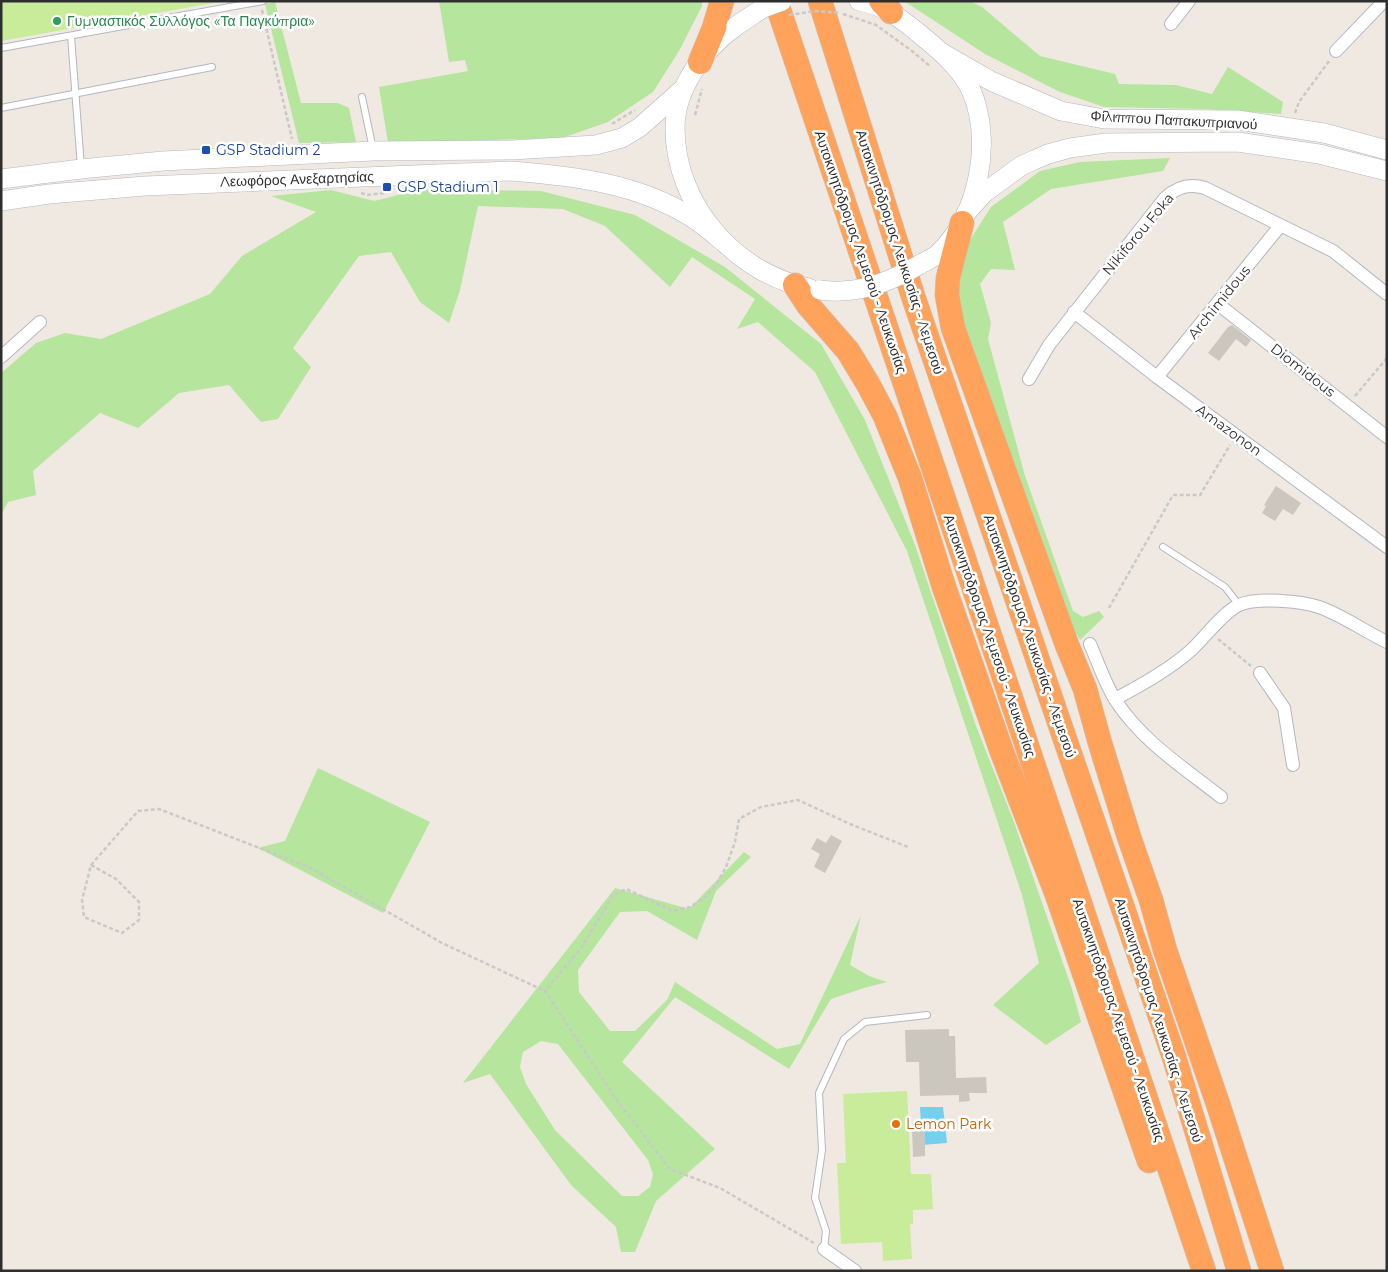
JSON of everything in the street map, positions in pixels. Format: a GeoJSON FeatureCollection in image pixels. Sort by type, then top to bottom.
{"type":"FeatureCollection","features":[{"type":"Feature","properties":{"kind":"highway"},"geometry":{"type":"LineString","coordinates":[[700,62],[714,28],[722,1]]}},
{"type":"Feature","properties":{"kind":"highway","name":"Αυτοκινητόδρομος Λευκωσίας - Λεμεσού"},"geometry":{"type":"LineString","coordinates":[[820,1],[917,308],[1174,1057],[1239,1271]]}},
{"type":"Feature","properties":{"kind":"highway","name":"Αυτοκινητόδρομος Λεμεσού - Λευκωσίας"},"geometry":{"type":"LineString","coordinates":[[781,6],[1204,1271]]}},
{"type":"Feature","properties":{"kind":"highway"},"geometry":{"type":"LineString","coordinates":[[964,218],[948,278],[947,295],[953,328],[1067,645],[1085,689],[1100,744],[1129,837],[1149,893],[1165,950],[1218,1104],[1272,1271]]}},
{"type":"Feature","properties":{"kind":"highway"},"geometry":{"type":"LineString","coordinates":[[795,285],[808,305],[848,351],[868,384],[885,416],[910,478],[944,587],[999,743],[1057,895],[1188,1271]]}},
{"type":"Feature","properties":{"kind":"highway"},"geometry":{"type":"LineString","coordinates":[[1067,645],[1116,840],[1158,972],[1222,1151],[1262,1271]]}},
{"type":"Feature","properties":{"kind":"highway"},"geometry":{"type":"LineString","coordinates":[[1158,972],[1174,1057]]}},
{"type":"Feature","properties":{"kind":"main road"},"geometry":{"type":"LineString","coordinates":[[781,6],[763,8],[736,26],[714,44],[700,62],[693,88],[675,126],[680,167],[694,201],[713,231],[737,255],[769,275],[795,285],[838,292],[874,286],[938,254],[964,218],[976,190],[981,153],[981,130],[978,108],[970,88],[957,70],[937,60],[911,26],[886,7],[860,1]]}},
{"type":"Feature","properties":{"kind":"main road","name":"Φίλιππου Παπακυπριανού"},"geometry":{"type":"LineString","coordinates":[[937,60],[1061,111],[1104,119],[1237,120],[1324,134],[1387,150]]}},
{"type":"Feature","properties":{"kind":"main road","name":"Λεωφόρος Ανεξαρτησίας"},"geometry":{"type":"LineString","coordinates":[[1,179],[163,161],[373,151],[512,150],[596,145],[622,138],[693,88]]}},
{"type":"Feature","properties":{"kind":"main road","name":"Φίλιππου Παπακυπριανού"},"geometry":{"type":"LineString","coordinates":[[964,218],[984,193],[1028,163],[1048,154],[1070,148],[1106,143],[1238,142],[1319,154],[1387,171]]}},
{"type":"Feature","properties":{"kind":"main road","name":"Λεωφόρος Ανεξαρτησίας"},"geometry":{"type":"LineString","coordinates":[[1,201],[49,194],[145,186],[511,171],[567,176],[630,190],[664,202],[692,217],[727,245]]}},
{"type":"Feature","properties":{"kind":"street"},"geometry":{"type":"LineString","coordinates":[[1171,24],[1189,1]]}},
{"type":"Feature","properties":{"kind":"street"},"geometry":{"type":"LineString","coordinates":[[1336,51],[1384,1]]}},
{"type":"Feature","properties":{"kind":"street","name":"Nikiforou Foka"},"geometry":{"type":"LineString","coordinates":[[1030,379],[1044,352],[1074,312],[1165,198],[1177,188],[1190,185],[1206,188],[1333,251],[1387,294]]}},
{"type":"Feature","properties":{"kind":"street","name":"Archimidous"},"geometry":{"type":"LineString","coordinates":[[1158,377],[1280,226]]}},
{"type":"Feature","properties":{"kind":"street","name":"Diomidous"},"geometry":{"type":"LineString","coordinates":[[1218,304],[1387,437]]}},
{"type":"Feature","properties":{"kind":"street","name":"Amazonon"},"geometry":{"type":"LineString","coordinates":[[1074,312],[1158,377],[1387,546]]}},
{"type":"Feature","properties":{"kind":"street"},"geometry":{"type":"LineString","coordinates":[[1,357],[40,322]]}},
{"type":"Feature","properties":{"kind":"street"},"geometry":{"type":"LineString","coordinates":[[1114,699],[1176,662],[1239,605],[1252,602],[1282,601],[1307,604],[1330,612],[1387,642]]}},
{"type":"Feature","properties":{"kind":"street"},"geometry":{"type":"LineString","coordinates":[[1090,644],[1114,699],[1136,728],[1221,797]]}},
{"type":"Feature","properties":{"kind":"street"},"geometry":{"type":"LineString","coordinates":[[1260,673],[1284,708],[1293,765]]}},
{"type":"Feature","properties":{"kind":"street"},"geometry":{"type":"LineString","coordinates":[[824,1249],[855,1271]]}},
{"type":"Feature","properties":{"kind":"lane"},"geometry":{"type":"LineString","coordinates":[[1,48],[261,2]]}},
{"type":"Feature","properties":{"kind":"lane"},"geometry":{"type":"LineString","coordinates":[[71,36],[81,169]]}},
{"type":"Feature","properties":{"kind":"lane"},"geometry":{"type":"LineString","coordinates":[[1,108],[212,67]]}},
{"type":"Feature","properties":{"kind":"lane"},"geometry":{"type":"LineString","coordinates":[[362,97],[373,151]]}},
{"type":"Feature","properties":{"kind":"lane"},"geometry":{"type":"LineString","coordinates":[[1163,547],[1224,587],[1239,605]]}},
{"type":"Feature","properties":{"kind":"lane"},"geometry":{"type":"LineString","coordinates":[[824,1249],[826,1231],[815,1198],[822,1150],[819,1093],[844,1039],[865,1022],[927,1015]]}},
{"type":"Feature","properties":{"kind":"path"},"geometry":{"type":"LineString","coordinates":[[261,2],[295,150],[290,155]]}},
{"type":"Feature","properties":{"kind":"path"},"geometry":{"type":"LineString","coordinates":[[781,6],[840,13],[876,25],[912,51],[937,60]]}},
{"type":"Feature","properties":{"kind":"path"},"geometry":{"type":"LineString","coordinates":[[1289,128],[1299,102],[1336,51]]}},
{"type":"Feature","properties":{"kind":"path"},"geometry":{"type":"LineString","coordinates":[[693,88],[695,115]]}},
{"type":"Feature","properties":{"kind":"path"},"geometry":{"type":"LineString","coordinates":[[359,193],[366,195],[392,192]]}},
{"type":"Feature","properties":{"kind":"path"},"geometry":{"type":"LineString","coordinates":[[1347,405],[1387,358]]}},
{"type":"Feature","properties":{"kind":"path"},"geometry":{"type":"LineString","coordinates":[[1109,608],[1173,494],[1200,495],[1236,435]]}},
{"type":"Feature","properties":{"kind":"path"},"geometry":{"type":"LineString","coordinates":[[1209,632],[1260,673]]}},
{"type":"Feature","properties":{"kind":"path"},"geometry":{"type":"LineString","coordinates":[[545,991],[582,947],[613,896],[626,889],[673,911],[690,906],[704,898],[716,885],[726,867],[735,842],[739,819],[761,807],[798,800],[850,824],[908,847]]}},
{"type":"Feature","properties":{"kind":"path"},"geometry":{"type":"LineString","coordinates":[[91,865],[116,880],[139,902],[139,920],[122,932],[84,917],[82,900],[91,865],[138,811],[159,809],[311,868],[442,943],[545,991],[616,1099],[670,1169],[720,1188],[824,1249]]}},
{"type":"Feature","properties":{"kind":"green space","name":"Γυμναστικός Συλλόγος «Τα Παγκύπρια»"},"geometry":{"type":"Polygon","coordinates":[[[1,1],[224,1],[1,41],[1,1]]]}},
{"type":"Feature","properties":{"kind":"green space"},"geometry":{"type":"Polygon","coordinates":[[[439,1],[702,1],[702,6],[679,51],[653,92],[608,122],[562,138],[388,143],[379,87],[468,71],[465,60],[449,62],[439,1]]]}},
{"type":"Feature","properties":{"kind":"green space"},"geometry":{"type":"Polygon","coordinates":[[[904,1],[970,1],[982,7],[1040,56],[1115,74],[1119,84],[1176,85],[1212,94],[1228,67],[1283,102],[1281,114],[1205,109],[1104,107],[1060,92],[985,54],[904,1]]]}},
{"type":"Feature","properties":{"kind":"green space"},"geometry":{"type":"Polygon","coordinates":[[[275,2],[301,103],[338,103],[349,108],[356,142],[299,143],[265,4],[275,2]]]}},
{"type":"Feature","properties":{"kind":"green space"},"geometry":{"type":"Polygon","coordinates":[[[1170,158],[1163,171],[1051,189],[1003,222],[1015,270],[991,269],[980,284],[991,323],[988,339],[1025,476],[1073,611],[1083,617],[1099,611],[1104,617],[1080,640],[1073,628],[964,340],[955,285],[968,243],[991,207],[1040,171],[1080,162],[1170,158]]]}},
{"type":"Feature","properties":{"kind":"green space"},"geometry":{"type":"Polygon","coordinates":[[[422,189],[541,191],[635,215],[725,267],[821,344],[865,420],[915,545],[976,726],[1014,822],[1072,989],[1081,1022],[1046,1045],[993,1005],[1039,963],[1022,895],[907,551],[815,372],[758,322],[737,329],[755,299],[692,257],[670,287],[605,226],[563,209],[478,206],[460,290],[449,323],[420,302],[391,252],[359,256],[293,348],[311,367],[278,419],[261,422],[229,385],[179,393],[138,428],[100,413],[33,471],[36,495],[8,502],[1,515],[1,373],[36,343],[65,333],[101,339],[210,294],[242,256],[316,212],[271,196],[331,190],[374,201],[422,189]]]}},
{"type":"Feature","properties":{"kind":"green space"},"geometry":{"type":"Polygon","coordinates":[[[318,768],[430,822],[383,913],[258,848],[285,841],[318,768]]]}},
{"type":"Feature","properties":{"kind":"green space"},"geometry":{"type":"Polygon","coordinates":[[[744,852],[751,857],[716,891],[697,940],[647,911],[620,912],[578,970],[579,992],[610,1031],[635,1031],[667,1000],[675,982],[777,1049],[800,1044],[861,915],[850,965],[869,976],[887,982],[831,999],[789,1069],[675,997],[622,1062],[715,1149],[656,1201],[635,1252],[621,1252],[616,1227],[571,1185],[490,1074],[463,1083],[615,888],[689,909],[744,852]],[[541,1041],[523,1052],[520,1067],[526,1084],[555,1130],[622,1196],[638,1196],[650,1187],[653,1174],[648,1160],[558,1044],[541,1041]]]}},
{"type":"Feature","properties":{"kind":"green space"},"geometry":{"type":"Polygon","coordinates":[[[907,1091],[911,1174],[931,1174],[933,1209],[913,1210],[913,1224],[910,1224],[912,1259],[883,1261],[882,1242],[841,1244],[837,1163],[846,1163],[843,1094],[907,1091]]]}},
{"type":"Feature","properties":{"kind":"water"},"geometry":{"type":"Polygon","coordinates":[[[920,1107],[943,1107],[947,1143],[922,1145],[920,1107]]]}},
{"type":"Feature","properties":{"kind":"building"},"geometry":{"type":"Polygon","coordinates":[[[1232,325],[1251,340],[1246,347],[1236,339],[1219,361],[1208,353],[1228,327],[1232,325]]]}},
{"type":"Feature","properties":{"kind":"building"},"geometry":{"type":"Polygon","coordinates":[[[1276,486],[1301,503],[1293,515],[1283,509],[1275,521],[1262,513],[1266,506],[1264,505],[1276,486]]]}},
{"type":"Feature","properties":{"kind":"building"},"geometry":{"type":"Polygon","coordinates":[[[831,835],[842,841],[825,873],[814,867],[820,854],[811,849],[817,838],[826,843],[831,835]]]}},
{"type":"Feature","properties":{"kind":"building"},"geometry":{"type":"Polygon","coordinates":[[[949,1029],[949,1036],[955,1036],[956,1078],[986,1077],[987,1093],[969,1093],[970,1101],[959,1102],[959,1095],[920,1096],[919,1062],[906,1062],[905,1030],[949,1029]]]}},
{"type":"Feature","properties":{"kind":"building"},"geometry":{"type":"Polygon","coordinates":[[[912,1129],[925,1129],[925,1156],[913,1157],[912,1129]]]}},
{"type":"Feature","properties":{"kind":"place","name":"Γυμναστικός Συλλόγος «Τα Παγκύπρια»"},"geometry":{"type":"Point","coordinates":[57,21]}},
{"type":"Feature","properties":{"kind":"place","name":"GSP Stadium 2"},"geometry":{"type":"Point","coordinates":[206,150]}},
{"type":"Feature","properties":{"kind":"place","name":"GSP Stadium 1"},"geometry":{"type":"Point","coordinates":[387,187]}},
{"type":"Feature","properties":{"kind":"place","name":"Lemon Park"},"geometry":{"type":"Point","coordinates":[896,1124]}}]}
